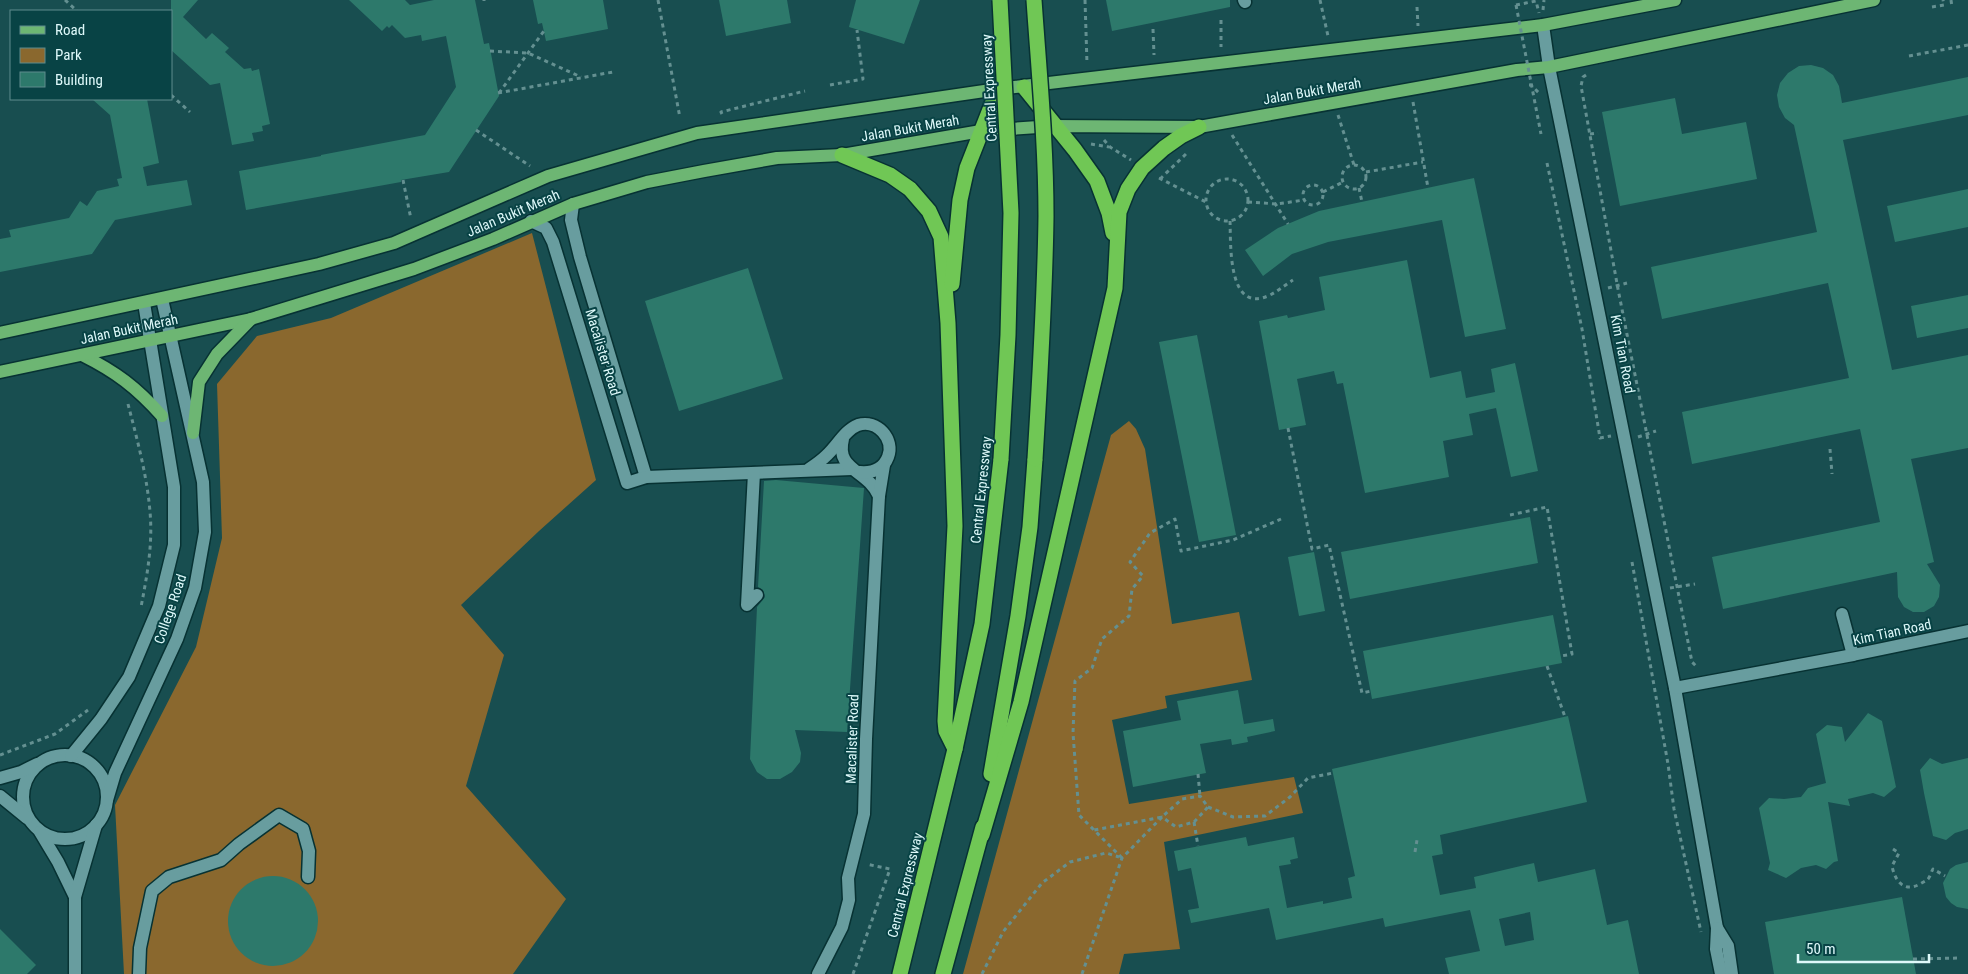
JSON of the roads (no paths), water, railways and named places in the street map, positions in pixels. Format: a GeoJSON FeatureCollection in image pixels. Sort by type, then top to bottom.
{"type":"FeatureCollection","features":[{"type":"Feature","properties":{"kind":"highway","name":"Central Expressway"},"geometry":{"type":"LineString","coordinates":[[900,974],[955,749],[982,624],[1001,459],[1008,335],[1011,213],[1000,0]]}},
{"type":"Feature","properties":{"kind":"highway"},"geometry":{"type":"LineString","coordinates":[[982,835],[1030,528],[1043,337],[1046,214],[1041,98],[1034,0]]}},
{"type":"Feature","properties":{"kind":"highway"},"geometry":{"type":"LineString","coordinates":[[1024,87],[1096,181],[1109,213],[1117,251]]}},
{"type":"Feature","properties":{"kind":"highway"},"geometry":{"type":"LineString","coordinates":[[948,323],[960,200],[967,168],[998,89]]}},
{"type":"Feature","properties":{"kind":"highway"},"geometry":{"type":"LineString","coordinates":[[943,974],[1021,702],[1060,534],[1115,288],[1119,212],[1128,189],[1142,168],[1164,148],[1198,127]]}},
{"type":"Feature","properties":{"kind":"highway"},"geometry":{"type":"LineString","coordinates":[[842,155],[890,175],[910,189],[929,211],[941,237],[948,323],[955,526],[944,720],[946,731],[955,749]]}},
{"type":"Feature","properties":{"kind":"main road","name":"Jalan Bukit Merah"},"geometry":{"type":"LineString","coordinates":[[0,333],[320,264],[394,243],[548,176],[697,133],[998,89],[1543,25],[1675,0]]}},
{"type":"Feature","properties":{"kind":"main road","name":"Jalan Bukit Merah"},"geometry":{"type":"LineString","coordinates":[[0,372],[251,319],[414,269],[493,239],[573,204],[647,182],[777,158],[842,155],[981,131],[1053,126],[1198,127],[1410,88],[1517,70],[1549,67],[1874,0]]}},
{"type":"Feature","properties":{"kind":"main road"},"geometry":{"type":"LineString","coordinates":[[193,433],[199,382],[217,354],[251,319]]}},
{"type":"Feature","properties":{"kind":"main road"},"geometry":{"type":"LineString","coordinates":[[82,355],[121,376],[144,396],[162,416]]}},
{"type":"Feature","properties":{"kind":"street","name":"Kim Tian Road"},"geometry":{"type":"LineString","coordinates":[[1543,25],[1549,67],[1674,688],[1717,928],[1716,949],[1721,974]]}},
{"type":"Feature","properties":{"kind":"street","name":"Macalister Road"},"geometry":{"type":"LineString","coordinates":[[573,204],[571,220],[580,257],[646,477]]}},
{"type":"Feature","properties":{"kind":"street","name":"Macalister Road"},"geometry":{"type":"LineString","coordinates":[[531,221],[546,228],[553,242],[627,482],[646,477],[809,469],[856,470],[869,473],[877,470],[884,464],[890,449],[888,441],[883,431],[876,426],[868,424],[859,425],[851,429],[826,456],[809,469]]}},
{"type":"Feature","properties":{"kind":"street","name":"College Road"},"geometry":{"type":"LineString","coordinates":[[107,800],[115,773],[177,639],[195,588],[205,532],[203,482],[162,299]]}},
{"type":"Feature","properties":{"kind":"street","name":"College Road"},"geometry":{"type":"LineString","coordinates":[[71,756],[101,719],[129,677],[159,606],[174,545],[174,487],[144,303]]}},
{"type":"Feature","properties":{"kind":"street"},"geometry":{"type":"LineString","coordinates":[[843,439],[841,447],[842,456],[871,482],[879,496]]}},
{"type":"Feature","properties":{"kind":"street","name":"Macalister Road"},"geometry":{"type":"LineString","coordinates":[[818,974],[842,927],[849,900],[848,878],[864,814],[866,739],[879,496],[884,464]]}},
{"type":"Feature","properties":{"kind":"street"},"geometry":{"type":"LineString","coordinates":[[754,473],[747,605],[757,594]]}},
{"type":"Feature","properties":{"kind":"street"},"geometry":{"type":"LineString","coordinates":[[1842,614],[1853,655]]}},
{"type":"Feature","properties":{"kind":"street","name":"Kim Tian Road"},"geometry":{"type":"LineString","coordinates":[[1674,688],[1853,655],[1968,631]]}},
{"type":"Feature","properties":{"kind":"street"},"geometry":{"type":"LineString","coordinates":[[0,778],[20,772],[56,756],[71,756],[86,761],[98,771],[105,785],[107,800],[104,814],[96,825],[86,834],[73,839],[56,839],[40,832]]}},
{"type":"Feature","properties":{"kind":"street"},"geometry":{"type":"LineString","coordinates":[[29,820],[24,808],[23,794],[32,770],[42,762]]}},
{"type":"Feature","properties":{"kind":"street"},"geometry":{"type":"LineString","coordinates":[[0,796],[29,820],[40,832],[58,862],[75,897]]}},
{"type":"Feature","properties":{"kind":"street"},"geometry":{"type":"LineString","coordinates":[[139,974],[140,948],[152,891],[169,877],[220,860],[279,815],[303,829],[310,851],[308,877]]}},
{"type":"Feature","properties":{"kind":"street"},"geometry":{"type":"LineString","coordinates":[[75,974],[75,897],[96,825]]}},
{"type":"Feature","properties":{"kind":"street","name":"Kim Tian Road"},"geometry":{"type":"LineString","coordinates":[[1717,928],[1728,946],[1732,974]]}}]}
